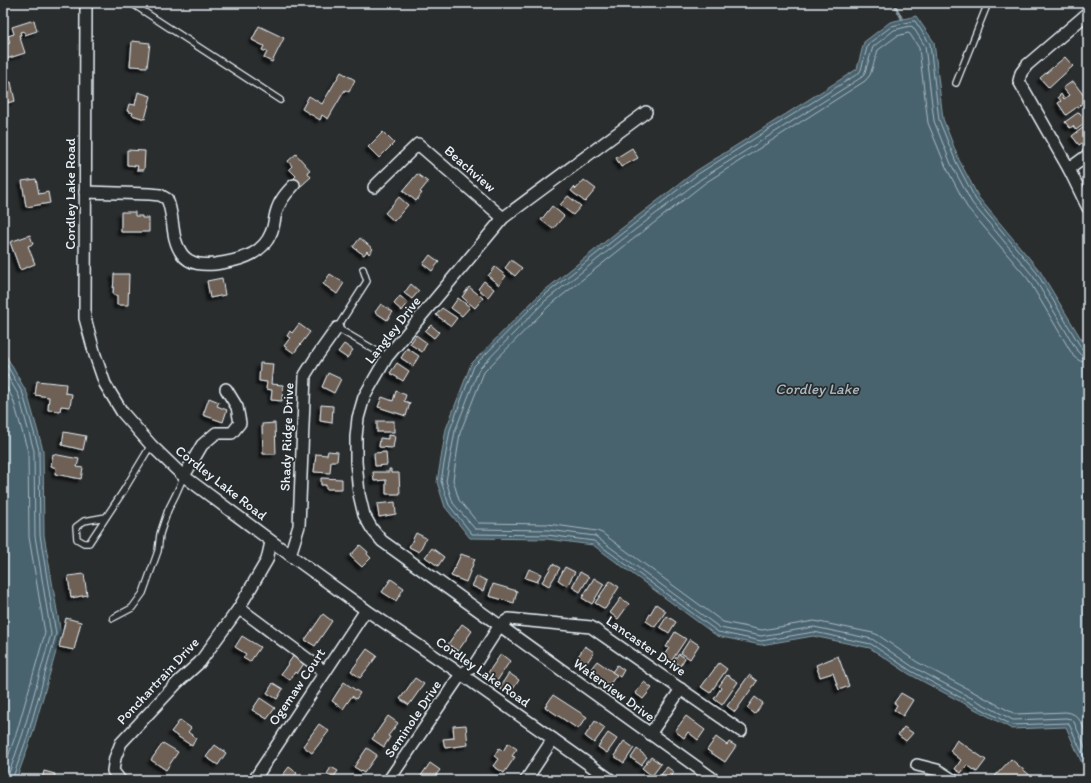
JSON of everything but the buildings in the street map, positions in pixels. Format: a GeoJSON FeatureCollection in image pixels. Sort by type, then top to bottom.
{"type":"FeatureCollection","features":[{"type":"Feature","properties":{"kind":"street","name":"Cordley Lake Road"},"geometry":{"type":"LineString","coordinates":[[86,3],[85,318],[105,384],[122,412],[151,445],[184,476],[366,610],[461,674],[611,780]]}},
{"type":"Feature","properties":{"kind":"street"},"geometry":{"type":"LineString","coordinates":[[1088,14],[1027,65],[1021,73],[1019,80],[1069,169],[1088,208]]}},
{"type":"Feature","properties":{"kind":"street","name":"Langley Drive"},"geometry":{"type":"LineString","coordinates":[[500,625],[382,541],[372,529],[364,515],[360,494],[356,462],[358,418],[364,397],[387,357],[503,218],[646,112]]}},
{"type":"Feature","properties":{"kind":"street","name":"Beachview"},"geometry":{"type":"LineString","coordinates":[[374,187],[418,144],[503,218]]}},
{"type":"Feature","properties":{"kind":"street"},"geometry":{"type":"LineString","coordinates":[[1069,169],[1088,155]]}},
{"type":"Feature","properties":{"kind":"street"},"geometry":{"type":"LineString","coordinates":[[85,192],[150,194],[160,195],[167,199],[171,207],[174,241],[181,254],[186,259],[200,265],[232,261],[247,256],[260,249],[271,235],[276,212],[280,202],[294,185]]}},
{"type":"Feature","properties":{"kind":"street","name":"Shady Ridge Drive"},"geometry":{"type":"LineString","coordinates":[[290,555],[299,526],[305,375],[314,360],[338,328]]}},
{"type":"Feature","properties":{"kind":"street"},"geometry":{"type":"LineString","coordinates":[[184,476],[202,445],[216,433],[232,433],[240,423],[236,407],[226,389]]}},
{"type":"Feature","properties":{"kind":"street","name":"Ponchartrain Drive"},"geometry":{"type":"LineString","coordinates":[[120,780],[113,771],[115,758],[121,743],[178,682],[200,662],[239,608],[267,560],[272,542]]}},
{"type":"Feature","properties":{"kind":"street"},"geometry":{"type":"LineString","coordinates":[[239,608],[325,672]]}},
{"type":"Feature","properties":{"kind":"street","name":"Ogemaw Court"},"geometry":{"type":"LineString","coordinates":[[254,780],[366,610]]}},
{"type":"Feature","properties":{"kind":"street","name":"Lancaster Drive"},"geometry":{"type":"LineString","coordinates":[[500,625],[509,619],[591,627],[740,731]]}},
{"type":"Feature","properties":{"kind":"street"},"geometry":{"type":"LineString","coordinates":[[461,674],[473,667],[500,625]]}},
{"type":"Feature","properties":{"kind":"street","name":"Waterview Drive"},"geometry":{"type":"LineString","coordinates":[[500,625],[712,778]]}},
{"type":"Feature","properties":{"kind":"street","name":"Seminole Drive"},"geometry":{"type":"LineString","coordinates":[[389,780],[461,674]]}},
{"type":"Feature","properties":{"kind":"street"},"geometry":{"type":"LineString","coordinates":[[650,734],[681,689]]}},
{"type":"Feature","properties":{"kind":"street"},"geometry":{"type":"LineString","coordinates":[[526,780],[553,739]]}},
{"type":"Feature","properties":{"kind":"street"},"geometry":{"type":"LineString","coordinates":[[917,765],[937,770],[953,780]]}},
{"type":"Feature","properties":{"kind":"lane"},"geometry":{"type":"LineString","coordinates":[[131,3],[280,100]]}},
{"type":"Feature","properties":{"kind":"lane"},"geometry":{"type":"LineString","coordinates":[[956,83],[988,3]]}},
{"type":"Feature","properties":{"kind":"lane"},"geometry":{"type":"LineString","coordinates":[[363,270],[367,281],[338,328],[387,357]]}},
{"type":"Feature","properties":{"kind":"lane"},"geometry":{"type":"LineString","coordinates":[[106,517],[84,521],[76,527],[77,539],[84,543],[89,543],[127,485],[151,445]]}},
{"type":"Feature","properties":{"kind":"lane"},"geometry":{"type":"LineString","coordinates":[[113,618],[132,608],[143,593],[158,551],[160,534],[168,510],[184,476]]}},
{"type":"Feature","properties":{"kind":"water","name":"Cordley Lake"},"geometry":{"type":"Polygon","coordinates":[[[916,16],[934,42],[943,119],[959,160],[979,198],[1040,271],[1088,350],[1088,780],[1085,780],[1085,770],[1066,727],[1012,729],[909,674],[870,648],[813,636],[761,645],[717,636],[593,545],[547,539],[470,538],[445,507],[437,482],[446,429],[471,364],[539,295],[696,171],[857,69],[864,42],[890,22],[916,16]]]}},
{"type":"Feature","properties":{"kind":"water"},"geometry":{"type":"Polygon","coordinates":[[[3,350],[27,393],[43,450],[44,535],[61,634],[32,736],[16,780],[3,780],[3,350]]]}},
{"type":"Feature","properties":{"kind":"waterway"},"geometry":{"type":"LineString","coordinates":[[894,3],[902,19]]}}]}
